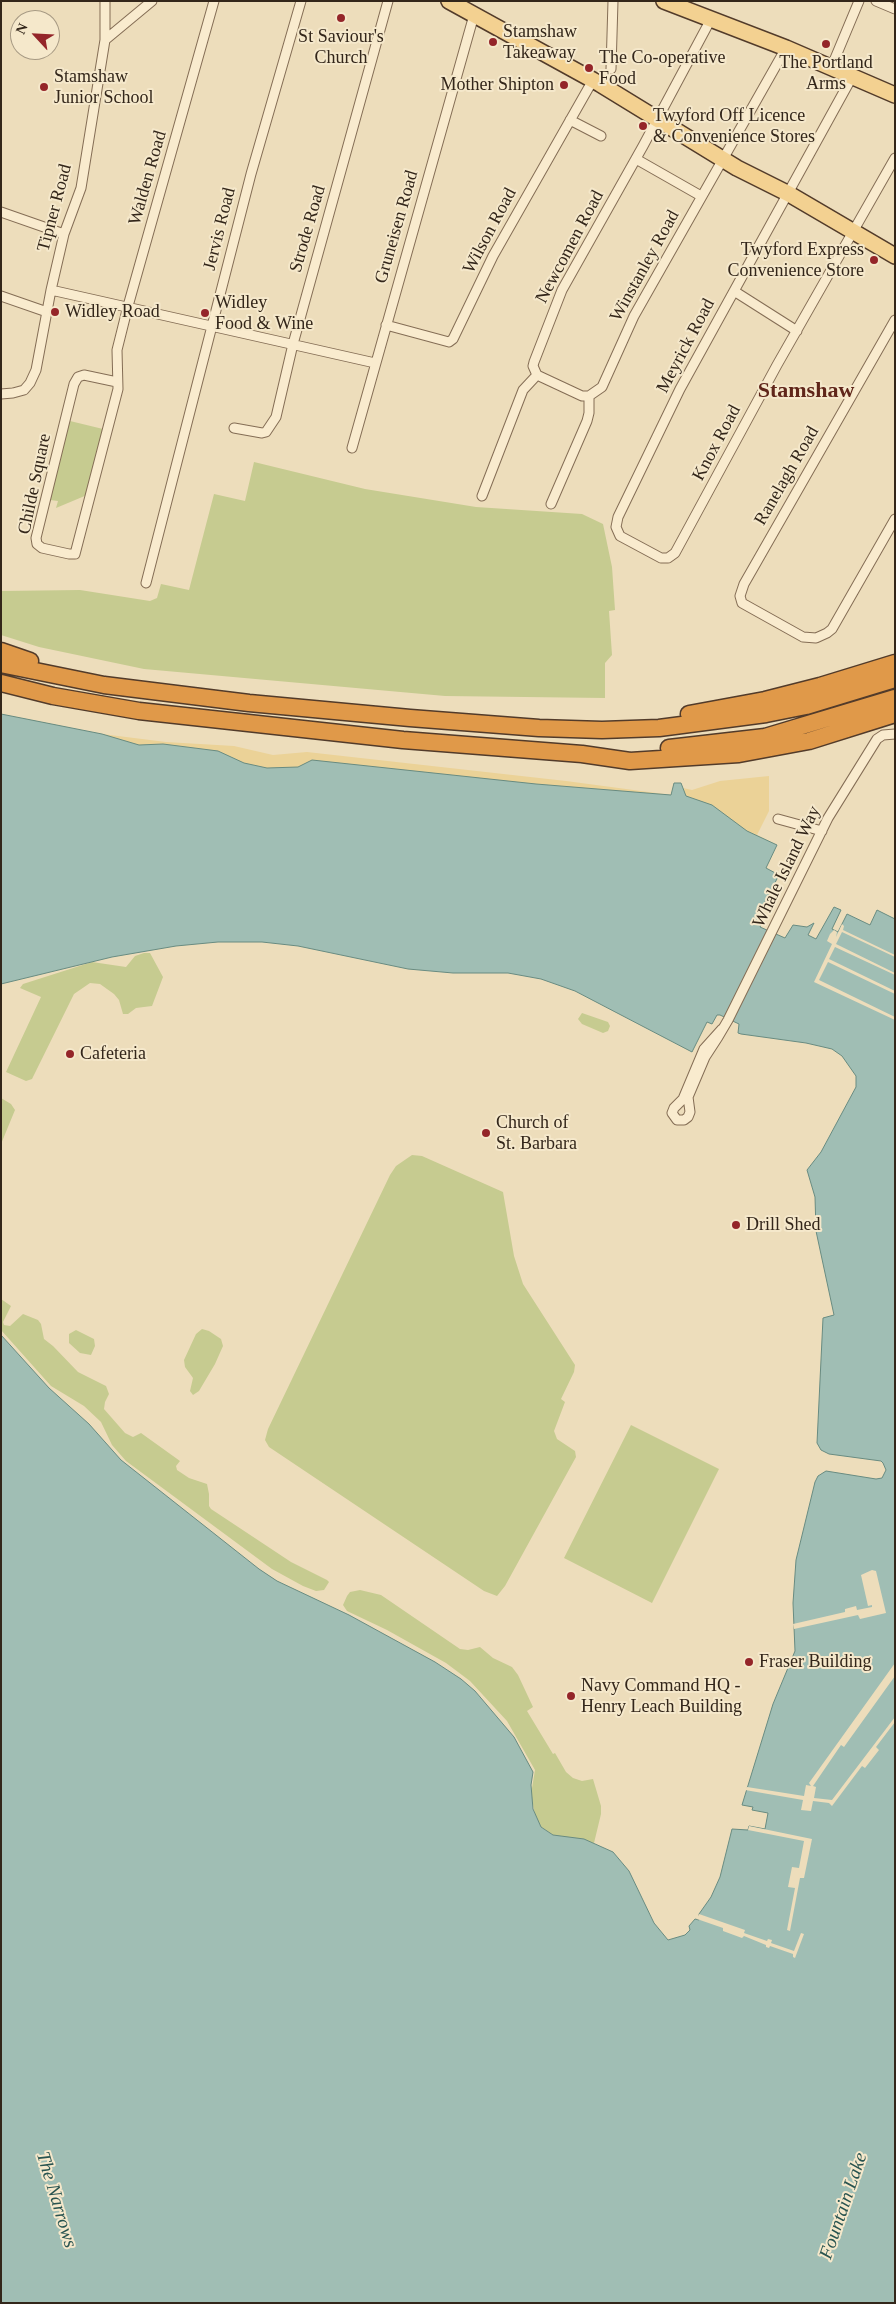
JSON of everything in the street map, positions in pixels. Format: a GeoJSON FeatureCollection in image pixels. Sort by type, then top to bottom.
{"type":"FeatureCollection","features":[{"type":"Feature","properties":{"kind":"highway"},"geometry":{"type":"LineString","coordinates":[[1,651],[104,685]]}},
{"type":"Feature","properties":{"kind":"highway"},"geometry":{"type":"LineString","coordinates":[[580,729],[707,711],[765,700],[820,686],[895,663]]}},
{"type":"Feature","properties":{"kind":"highway"},"geometry":{"type":"LineString","coordinates":[[1,664],[104,685],[249,703],[410,718],[539,728],[580,729],[659,728],[766,714],[806,706],[895,679]]}},
{"type":"Feature","properties":{"kind":"highway"},"geometry":{"type":"LineString","coordinates":[[1,683],[53,696]]}},
{"type":"Feature","properties":{"kind":"highway"},"geometry":{"type":"LineString","coordinates":[[1,690],[53,696],[149,712],[403,740],[582,754],[630,761],[739,754],[809,741],[895,714]]}},
{"type":"Feature","properties":{"kind":"highway"},"geometry":{"type":"LineString","coordinates":[[582,754],[687,747],[765,736],[895,698]]}},
{"type":"Feature","properties":{"kind":"main road"},"geometry":{"type":"LineString","coordinates":[[664,1],[786,48],[895,95]]}},
{"type":"Feature","properties":{"kind":"main road"},"geometry":{"type":"LineString","coordinates":[[454,3],[593,80],[737,168],[788,194],[895,256]]}},
{"type":"Feature","properties":{"kind":"street","name":"Tipner Road"},"geometry":{"type":"LineString","coordinates":[[1,394],[24,390],[30,383],[36,370],[50,290],[64,234],[81,188],[105,40],[105,1]]}},
{"type":"Feature","properties":{"kind":"street"},"geometry":{"type":"LineString","coordinates":[[105,40],[152,1]]}},
{"type":"Feature","properties":{"kind":"street","name":"Walden Road"},"geometry":{"type":"LineString","coordinates":[[128,306],[214,1]]}},
{"type":"Feature","properties":{"kind":"street","name":"Jervis Road"},"geometry":{"type":"LineString","coordinates":[[146,583],[251,174],[301,1]]}},
{"type":"Feature","properties":{"kind":"street","name":"Strode Road"},"geometry":{"type":"LineString","coordinates":[[269,427],[276,416],[293,344],[388,1]]}},
{"type":"Feature","properties":{"kind":"street"},"geometry":{"type":"LineString","coordinates":[[611,69],[613,1]]}},
{"type":"Feature","properties":{"kind":"street"},"geometry":{"type":"LineString","coordinates":[[831,68],[858,1]]}},
{"type":"Feature","properties":{"kind":"street"},"geometry":{"type":"LineString","coordinates":[[876,1],[895,9]]}},
{"type":"Feature","properties":{"kind":"street","name":"Gruneisen Road"},"geometry":{"type":"LineString","coordinates":[[352,448],[474,15]]}},
{"type":"Feature","properties":{"kind":"street","name":"Newcomen Road"},"geometry":{"type":"LineString","coordinates":[[537,375],[533,366],[534,362],[562,290],[711,19]]}},
{"type":"Feature","properties":{"kind":"street","name":"Winstanley Road"},"geometry":{"type":"LineString","coordinates":[[588,396],[602,387],[627,328],[786,48]]}},
{"type":"Feature","properties":{"kind":"street","name":"Meyrick Road"},"geometry":{"type":"LineString","coordinates":[[616,530],[618,517],[680,389],[852,77]]}},
{"type":"Feature","properties":{"kind":"street","name":"Wilson Road"},"geometry":{"type":"LineString","coordinates":[[386,325],[449,342],[453,339],[493,256],[593,80]]}},
{"type":"Feature","properties":{"kind":"street"},"geometry":{"type":"LineString","coordinates":[[570,120],[601,136]]}},
{"type":"Feature","properties":{"kind":"street"},"geometry":{"type":"LineString","coordinates":[[636,158],[701,196]]}},
{"type":"Feature","properties":{"kind":"street","name":"Knox Road"},"geometry":{"type":"LineString","coordinates":[[616,530],[623,538],[658,557],[668,558],[675,554],[796,331],[895,158]]}},
{"type":"Feature","properties":{"kind":"street"},"geometry":{"type":"LineString","coordinates":[[1,212],[64,234]]}},
{"type":"Feature","properties":{"kind":"street"},"geometry":{"type":"LineString","coordinates":[[50,290],[375,363]]}},
{"type":"Feature","properties":{"kind":"street"},"geometry":{"type":"LineString","coordinates":[[734,291],[796,331]]}},
{"type":"Feature","properties":{"kind":"street"},"geometry":{"type":"LineString","coordinates":[[1,296],[47,312]]}},
{"type":"Feature","properties":{"kind":"street","name":"Childe Square"},"geometry":{"type":"LineString","coordinates":[[117,382],[84,375],[78,377],[74,384],[36,538],[37,544],[42,548],[75,554],[118,389],[117,350],[128,306]]}},
{"type":"Feature","properties":{"kind":"street","name":"Ranelagh Road"},"geometry":{"type":"LineString","coordinates":[[895,320],[744,584],[740,596],[744,604],[803,637],[820,636],[832,629],[895,519]]}},
{"type":"Feature","properties":{"kind":"street"},"geometry":{"type":"LineString","coordinates":[[482,496],[524,390],[537,375],[582,396],[588,396],[589,413],[587,420],[551,504]]}},
{"type":"Feature","properties":{"kind":"street"},"geometry":{"type":"LineString","coordinates":[[234,428],[259,434],[266,432],[269,427]]}},
{"type":"Feature","properties":{"kind":"street"},"geometry":{"type":"LineString","coordinates":[[265,441],[269,427]]}},
{"type":"Feature","properties":{"kind":"street","name":"Whale Island Way"},"geometry":{"type":"LineString","coordinates":[[722,1030],[822,831],[874,744],[883,735],[895,734]]}},
{"type":"Feature","properties":{"kind":"street"},"geometry":{"type":"LineString","coordinates":[[778,818],[822,831]]}},
{"type":"Feature","properties":{"kind":"street"},"geometry":{"type":"LineString","coordinates":[[722,1030],[705,1057],[691,1089],[688,1098],[688,1117],[684,1120],[678,1120],[672,1112],[674,1107],[682,1101],[704,1049],[722,1030]]}},
{"type":"Feature","properties":{"kind":"street"},"geometry":{"type":"LineString","coordinates":[[678,1104],[684,1104],[689,1108]]}},
{"type":"Feature","properties":{"kind":"green space"},"geometry":{"type":"Polygon","coordinates":[[[70,421],[103,429],[87,495],[56,508],[58,501],[50,500],[70,421]]]}},
{"type":"Feature","properties":{"kind":"green space"},"geometry":{"type":"Polygon","coordinates":[[[254,462],[365,489],[476,507],[582,514],[603,524],[612,567],[615,610],[609,611],[612,655],[605,663],[605,698],[445,696],[144,669],[39,647],[1,635],[1,591],[80,590],[150,601],[157,598],[161,584],[189,590],[214,494],[245,501],[254,462]]]}},
{"type":"Feature","properties":{"kind":"green space"},"geometry":{"type":"Polygon","coordinates":[[[150,953],[163,977],[152,1006],[136,1008],[128,1014],[123,1014],[119,1000],[114,994],[100,984],[90,983],[74,994],[32,1079],[26,1081],[6,1072],[41,997],[20,988],[23,984],[92,962],[126,967],[135,956],[150,953]]]}},
{"type":"Feature","properties":{"kind":"green space"},"geometry":{"type":"Polygon","coordinates":[[[582,1013],[608,1022],[610,1026],[608,1031],[603,1033],[582,1024],[578,1019],[582,1013]]]}},
{"type":"Feature","properties":{"kind":"green space"},"geometry":{"type":"Polygon","coordinates":[[[1,1098],[11,1104],[15,1110],[1,1144],[1,1098]]]}},
{"type":"Feature","properties":{"kind":"green space"},"geometry":{"type":"Polygon","coordinates":[[[412,1155],[422,1156],[503,1192],[514,1256],[523,1284],[575,1365],[574,1372],[561,1399],[565,1402],[554,1431],[557,1439],[575,1451],[576,1457],[505,1586],[497,1596],[484,1591],[269,1447],[265,1440],[268,1429],[390,1175],[396,1166],[412,1155]]]}},
{"type":"Feature","properties":{"kind":"green space"},"geometry":{"type":"Polygon","coordinates":[[[1,1299],[11,1306],[3,1322],[4,1325],[10,1326],[23,1314],[38,1320],[41,1324],[44,1339],[78,1372],[106,1386],[109,1394],[104,1409],[125,1433],[133,1437],[141,1433],[180,1461],[176,1466],[177,1470],[189,1478],[207,1484],[209,1506],[211,1509],[291,1562],[327,1580],[329,1582],[324,1590],[316,1591],[303,1586],[272,1569],[126,1461],[112,1445],[101,1422],[84,1406],[51,1386],[1,1330],[1,1299]]]}},
{"type":"Feature","properties":{"kind":"green space"},"geometry":{"type":"Polygon","coordinates":[[[202,1329],[221,1339],[223,1346],[199,1391],[193,1395],[190,1391],[193,1378],[185,1367],[184,1360],[196,1334],[202,1329]]]}},
{"type":"Feature","properties":{"kind":"green space"},"geometry":{"type":"Polygon","coordinates":[[[76,1330],[94,1339],[95,1346],[91,1355],[80,1353],[69,1343],[69,1334],[76,1330]]]}},
{"type":"Feature","properties":{"kind":"green space"},"geometry":{"type":"Polygon","coordinates":[[[631,1425],[719,1469],[652,1603],[564,1558],[631,1425]]]}},
{"type":"Feature","properties":{"kind":"green space"},"geometry":{"type":"Polygon","coordinates":[[[360,1590],[381,1595],[460,1649],[468,1650],[480,1647],[493,1658],[512,1667],[518,1675],[533,1707],[527,1711],[566,1772],[573,1778],[582,1781],[593,1779],[601,1806],[594,1843],[553,1835],[541,1827],[535,1815],[531,1794],[535,1770],[507,1721],[470,1681],[446,1663],[387,1630],[347,1611],[343,1605],[347,1596],[350,1592],[360,1590]]]}},
{"type":"Feature","properties":{"kind":"sand"},"geometry":{"type":"Polygon","coordinates":[[[1,714],[102,734],[166,742],[234,746],[273,755],[307,752],[566,781],[671,795],[674,783],[681,783],[683,788],[692,790],[720,781],[769,776],[769,811],[757,835],[777,845],[612,809],[1,738],[1,714]]]}},
{"type":"Feature","properties":{"kind":"water"},"geometry":{"type":"Polygon","coordinates":[[[1,714],[102,734],[139,745],[163,744],[218,751],[244,763],[267,768],[298,767],[312,760],[536,784],[671,795],[674,783],[681,783],[686,796],[712,805],[747,831],[777,845],[766,868],[779,875],[758,915],[764,919],[760,927],[785,938],[793,925],[807,927],[814,923],[808,935],[816,939],[834,907],[841,910],[832,929],[838,932],[847,914],[870,925],[877,910],[895,919],[895,2303],[1,2303],[1,1335],[49,1388],[89,1424],[121,1460],[259,1569],[277,1581],[349,1615],[435,1662],[475,1691],[514,1737],[533,1772],[531,1785],[533,1809],[541,1827],[553,1835],[584,1839],[613,1852],[629,1871],[654,1923],[668,1940],[685,1935],[690,1930],[689,1926],[695,1919],[699,1920],[699,1914],[711,1897],[720,1877],[732,1829],[748,1830],[749,1826],[765,1829],[768,1813],[752,1810],[753,1807],[742,1805],[773,1704],[795,1651],[793,1603],[796,1560],[815,1482],[818,1476],[826,1471],[876,1479],[882,1478],[886,1470],[881,1461],[829,1454],[821,1450],[817,1443],[823,1318],[834,1315],[816,1231],[815,1197],[807,1170],[821,1152],[856,1087],[856,1076],[842,1056],[832,1049],[806,1043],[738,1033],[739,1024],[720,1015],[717,1015],[712,1024],[707,1022],[692,1052],[575,991],[541,979],[508,973],[453,973],[408,969],[298,946],[262,942],[218,942],[176,946],[112,957],[1,984],[1,714]]]}},
{"type":"Feature","properties":{"kind":"pier"},"geometry":{"type":"Polygon","coordinates":[[[842,924],[844,926],[843,930],[895,955],[895,957],[842,932],[836,944],[895,973],[895,975],[835,947],[829,959],[895,991],[895,994],[828,962],[819,980],[895,1017],[895,1020],[814,982],[832,944],[827,941],[830,934],[834,930],[837,932],[836,937],[842,924]]]}},
{"type":"Feature","properties":{"kind":"pier"},"geometry":{"type":"Polygon","coordinates":[[[872,1570],[876,1571],[886,1613],[860,1619],[858,1615],[794,1629],[793,1624],[845,1612],[845,1609],[856,1606],[857,1610],[872,1607],[872,1605],[868,1606],[861,1575],[872,1570]]]}},
{"type":"Feature","properties":{"kind":"pier"},"geometry":{"type":"Polygon","coordinates":[[[895,1663],[895,1676],[844,1747],[841,1745],[813,1786],[816,1787],[814,1798],[832,1800],[895,1717],[895,1722],[876,1747],[879,1750],[865,1768],[862,1766],[832,1806],[829,1803],[813,1801],[811,1811],[801,1810],[803,1800],[745,1790],[747,1787],[804,1796],[806,1785],[811,1786],[809,1783],[895,1663]]]}},
{"type":"Feature","properties":{"kind":"pier"},"geometry":{"type":"Polygon","coordinates":[[[749,1826],[812,1839],[804,1878],[800,1878],[790,1931],[787,1930],[795,1888],[788,1887],[792,1867],[799,1868],[804,1841],[748,1830],[749,1826]]]}},
{"type":"Feature","properties":{"kind":"pier"},"geometry":{"type":"Polygon","coordinates":[[[699,1914],[745,1930],[744,1933],[767,1941],[768,1939],[772,1940],[771,1943],[794,1951],[801,1933],[804,1934],[795,1958],[793,1954],[770,1946],[769,1948],[766,1947],[766,1945],[744,1936],[742,1938],[723,1931],[723,1928],[697,1919],[699,1914]]]}},
{"type":"Feature","properties":{"kind":"place","name":"St Saviour's Church"},"geometry":{"type":"Point","coordinates":[341,18]}},
{"type":"Feature","properties":{"kind":"place","name":"Stamshaw Takeaway"},"geometry":{"type":"Point","coordinates":[493,42]}},
{"type":"Feature","properties":{"kind":"place","name":"The Portland Arms"},"geometry":{"type":"Point","coordinates":[826,44]}},
{"type":"Feature","properties":{"kind":"place","name":"The Co-operative Food"},"geometry":{"type":"Point","coordinates":[589,68]}},
{"type":"Feature","properties":{"kind":"place","name":"Mother Shipton"},"geometry":{"type":"Point","coordinates":[564,85]}},
{"type":"Feature","properties":{"kind":"place","name":"Stamshaw Junior School"},"geometry":{"type":"Point","coordinates":[44,87]}},
{"type":"Feature","properties":{"kind":"place","name":"Twyford Off Licence & Convenience Stores"},"geometry":{"type":"Point","coordinates":[643,126]}},
{"type":"Feature","properties":{"kind":"place","name":"Twyford Express Convenience Store"},"geometry":{"type":"Point","coordinates":[874,260]}},
{"type":"Feature","properties":{"kind":"place","name":"Widley Road"},"geometry":{"type":"Point","coordinates":[55,312]}},
{"type":"Feature","properties":{"kind":"place","name":"Widley Food & Wine"},"geometry":{"type":"Point","coordinates":[205,313]}},
{"type":"Feature","properties":{"kind":"place","name":"Cafeteria"},"geometry":{"type":"Point","coordinates":[70,1054]}},
{"type":"Feature","properties":{"kind":"place","name":"Church of St. Barbara"},"geometry":{"type":"Point","coordinates":[486,1133]}},
{"type":"Feature","properties":{"kind":"place","name":"Drill Shed"},"geometry":{"type":"Point","coordinates":[736,1225]}},
{"type":"Feature","properties":{"kind":"place","name":"Fraser Building"},"geometry":{"type":"Point","coordinates":[749,1662]}},
{"type":"Feature","properties":{"kind":"place","name":"Navy Command HQ - Henry Leach Building"},"geometry":{"type":"Point","coordinates":[571,1696]}},
{"type":"Feature","properties":{"kind":"district","name":"Stamshaw"},"geometry":{"type":"Point","coordinates":[806,391]}},
{"type":"Feature","properties":{"kind":"water label","name":"The Narrows"},"geometry":{"type":"Point","coordinates":[56,2200]}},
{"type":"Feature","properties":{"kind":"water label","name":"Fountain Lake"},"geometry":{"type":"Point","coordinates":[844,2206]}}]}
